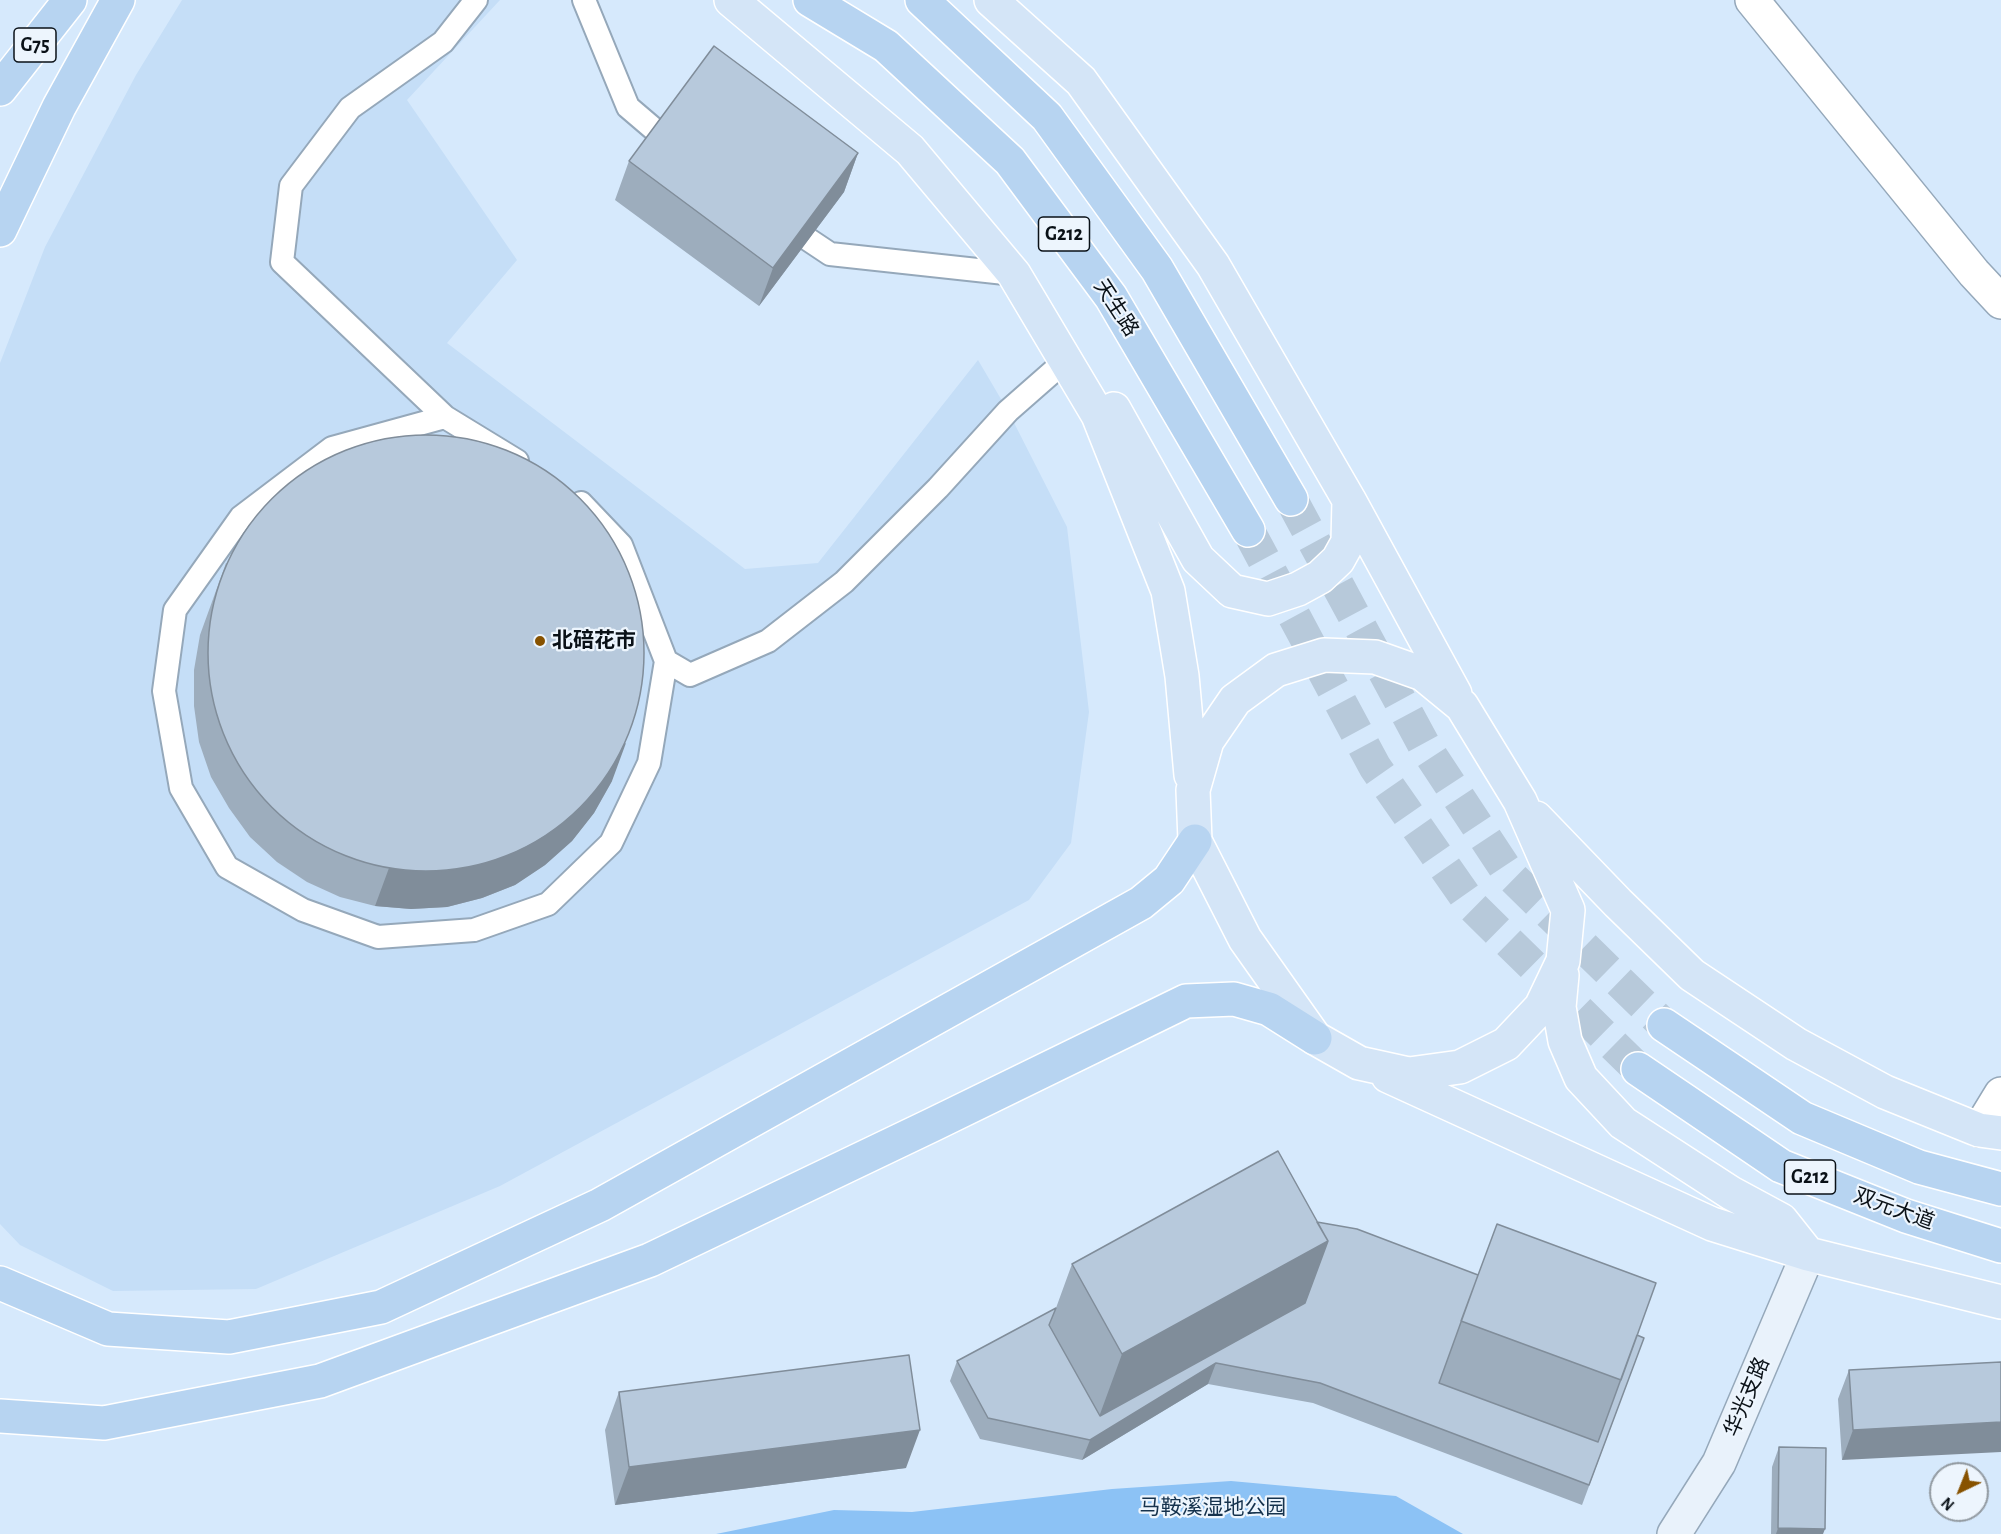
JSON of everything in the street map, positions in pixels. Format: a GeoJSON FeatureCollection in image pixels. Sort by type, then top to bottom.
{"type":"FeatureCollection","features":[{"type":"Feature","properties":{"kind":"highway","name":"G75"},"geometry":{"type":"LineString","coordinates":[[0,89],[70,0]]}},
{"type":"Feature","properties":{"kind":"highway"},"geometry":{"type":"LineString","coordinates":[[0,230],[59,107],[118,0]]}},
{"type":"Feature","properties":{"kind":"highway","name":"天生路"},"geometry":{"type":"LineString","coordinates":[[810,0],[886,46],[1010,161],[1111,297],[1248,530]]}},
{"type":"Feature","properties":{"kind":"highway","name":"G212"},"geometry":{"type":"LineString","coordinates":[[922,0],[1047,117],[1157,269],[1291,500]]}},
{"type":"Feature","properties":{"kind":"highway"},"geometry":{"type":"LineString","coordinates":[[0,1283],[108,1329],[228,1337],[381,1307],[600,1205],[1141,903],[1169,880],[1195,841]]}},
{"type":"Feature","properties":{"kind":"highway"},"geometry":{"type":"LineString","coordinates":[[0,1416],[104,1423],[320,1381],[650,1260],[1186,1001],[1234,999],[1260,1006],[1269,1009],[1315,1038]]}},
{"type":"Feature","properties":{"kind":"highway","name":"G212"},"geometry":{"type":"LineString","coordinates":[[1664,1025],[1802,1118],[1919,1167],[2001,1189]]}},
{"type":"Feature","properties":{"kind":"highway","name":"双元大道"},"geometry":{"type":"LineString","coordinates":[[1638,1070],[1781,1166],[1906,1216],[2001,1246]]}},
{"type":"Feature","properties":{"kind":"main road"},"geometry":{"type":"LineString","coordinates":[[731,0],[910,150],[1022,263],[1113,406],[1198,559],[1232,591],[1268,599],[1298,590],[1320,577],[1338,560],[1348,542],[1349,500]]}},
{"type":"Feature","properties":{"kind":"main road"},"geometry":{"type":"LineString","coordinates":[[991,0],[1081,81],[1206,255],[1349,500],[1462,706],[1520,801],[1568,910],[1559,1007],[1565,1041],[1581,1078],[1623,1123],[1731,1193],[1781,1220],[1808,1254]]}},
{"type":"Feature","properties":{"kind":"main road"},"geometry":{"type":"LineString","coordinates":[[910,150],[1014,274],[1098,415],[1168,591],[1182,676],[1193,790],[1195,841],[1245,939],[1315,1038],[1359,1063],[1712,1224],[1808,1254],[2001,1302]]}},
{"type":"Feature","properties":{"kind":"main road"},"geometry":{"type":"LineString","coordinates":[[1193,790],[1206,741],[1235,700],[1276,670],[1324,655],[1375,657],[1423,674],[1462,706]]}},
{"type":"Feature","properties":{"kind":"main road"},"geometry":{"type":"LineString","coordinates":[[1520,801],[1618,903],[1692,975],[1796,1044],[1885,1092],[1990,1131]]}},
{"type":"Feature","properties":{"kind":"main road"},"geometry":{"type":"LineString","coordinates":[[1359,1063],[1409,1074],[1460,1067],[1506,1044],[1541,1007],[1563,961]]}},
{"type":"Feature","properties":{"kind":"street"},"geometry":{"type":"LineString","coordinates":[[1752,0],[1974,273],[2001,302]]}},
{"type":"Feature","properties":{"kind":"street"},"geometry":{"type":"LineString","coordinates":[[1990,1131],[2001,1094]]}},
{"type":"Feature","properties":{"kind":"street","name":"华光支路"},"geometry":{"type":"LineString","coordinates":[[1674,1534],[1719,1463],[1808,1254]]}},
{"type":"Feature","properties":{"kind":"lane"},"geometry":{"type":"LineString","coordinates":[[476,0],[443,42],[350,108],[291,186],[282,262],[445,417],[534,471]]}},
{"type":"Feature","properties":{"kind":"lane"},"geometry":{"type":"LineString","coordinates":[[584,0],[628,107],[662,136]]}},
{"type":"Feature","properties":{"kind":"lane"},"geometry":{"type":"LineString","coordinates":[[809,240],[830,254],[1014,274]]}},
{"type":"Feature","properties":{"kind":"lane"},"geometry":{"type":"LineString","coordinates":[[666,661],[690,675],[768,641],[844,582],[938,488],[1008,411],[1065,361]]}},
{"type":"Feature","properties":{"kind":"lane"},"geometry":{"type":"LineString","coordinates":[[445,417],[332,448],[242,516],[175,610],[164,691],[180,788],[227,867],[303,910],[378,937],[474,930],[548,904],[612,843],[649,763],[666,661],[621,545],[574,495],[564,489]]}},
{"type":"Feature","properties":{"kind":"shaded area","name":"北碚花市"},"geometry":{"type":"Polygon","coordinates":[[[182,0],[500,0],[407,100],[517,260],[447,343],[745,569],[818,563],[978,360],[1008,411],[1067,527],[1089,712],[1071,843],[1029,900],[500,1186],[256,1289],[113,1291],[20,1245],[0,1224],[0,363],[45,247],[136,75],[182,0]]]}},
{"type":"Feature","properties":{"kind":"green space","name":"马鞍溪湿地公园"},"geometry":{"type":"Polygon","coordinates":[[[1231,1481],[1396,1496],[1463,1534],[716,1534],[834,1510],[912,1512],[1112,1489],[1231,1481]]]}},
{"type":"Feature","properties":{"kind":"building"},"geometry":{"type":"Polygon","coordinates":[[[714,46],[858,153],[773,268],[629,161],[714,46]]]}},
{"type":"Feature","properties":{"kind":"building"},"geometry":{"type":"Polygon","coordinates":[[[426,435],[469,439],[509,452],[547,472],[580,499],[607,532],[627,570],[640,610],[644,653],[640,696],[627,736],[607,774],[580,807],[547,834],[509,854],[469,867],[426,871],[383,867],[343,854],[305,834],[272,807],[245,774],[225,736],[212,696],[208,653],[212,610],[225,570],[245,532],[272,499],[305,472],[343,452],[383,439],[426,435]]]}},
{"type":"Feature","properties":{"kind":"building"},"geometry":{"type":"Polygon","coordinates":[[[1278,1151],[1328,1241],[1122,1354],[1072,1264],[1278,1151]]]}},
{"type":"Feature","properties":{"kind":"building"},"geometry":{"type":"Polygon","coordinates":[[[1317,1222],[1357,1229],[1478,1275],[1439,1383],[1598,1442],[1637,1335],[1644,1338],[1589,1485],[1320,1383],[1216,1363],[1090,1440],[988,1418],[957,1361],[1056,1308],[1049,1325],[1100,1416],[1305,1303],[1328,1241],[1317,1222]]]}},
{"type":"Feature","properties":{"kind":"building"},"geometry":{"type":"Polygon","coordinates":[[[1497,1224],[1656,1283],[1621,1380],[1461,1321],[1497,1224]]]}},
{"type":"Feature","properties":{"kind":"building"},"geometry":{"type":"Polygon","coordinates":[[[909,1355],[920,1430],[629,1467],[619,1392],[909,1355]]]}},
{"type":"Feature","properties":{"kind":"building"},"geometry":{"type":"Polygon","coordinates":[[[2001,1362],[2001,1422],[1853,1430],[1849,1370],[2001,1362]]]}},
{"type":"Feature","properties":{"kind":"building"},"geometry":{"type":"Polygon","coordinates":[[[1779,1447],[1826,1448],[1825,1529],[1778,1528],[1779,1447]]]}},
{"type":"Feature","properties":{"kind":"tunnel"},"geometry":{"type":"LineString","coordinates":[[1291,499],[1424,745],[1509,874],[1664,1025]]}},
{"type":"Feature","properties":{"kind":"tunnel"},"geometry":{"type":"LineString","coordinates":[[1248,530],[1375,767],[1472,906],[1638,1069]]}},
{"type":"Feature","properties":{"kind":"place","name":"北碚花市"},"geometry":{"type":"Point","coordinates":[540,641]}}]}
